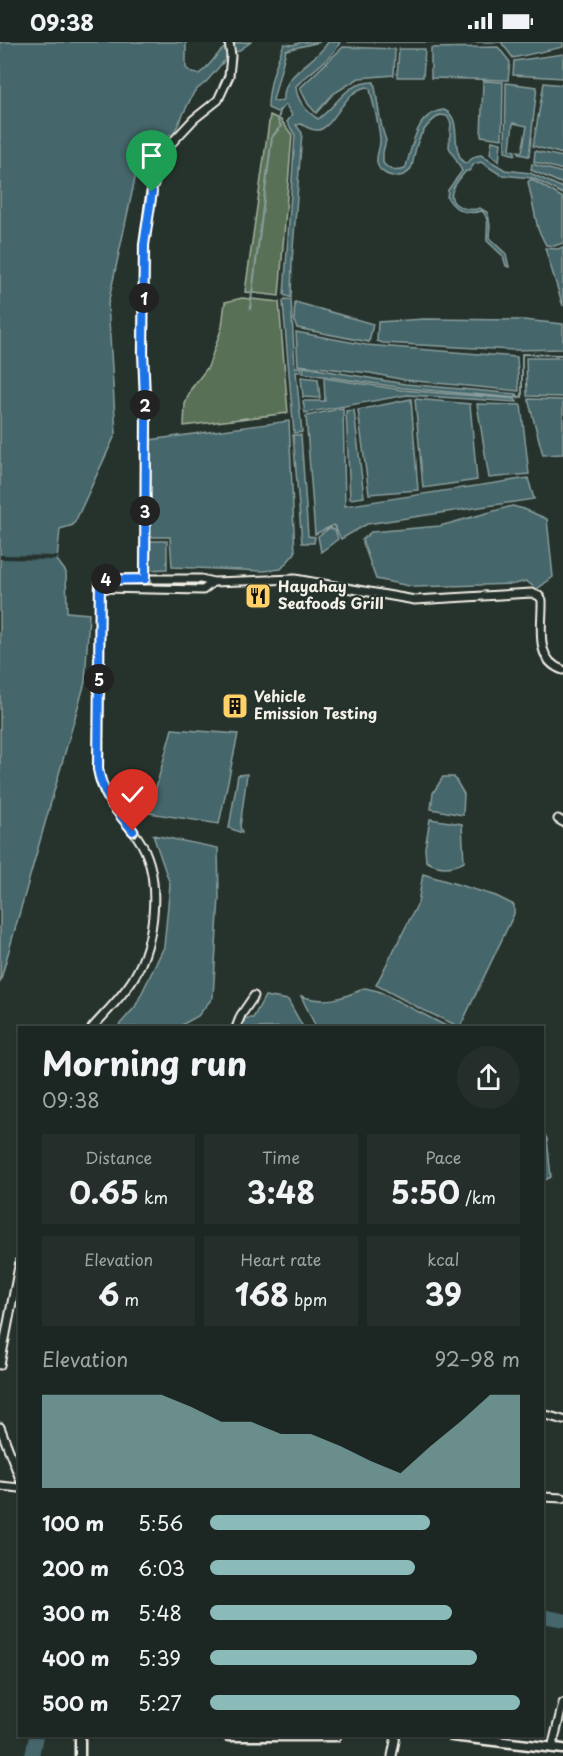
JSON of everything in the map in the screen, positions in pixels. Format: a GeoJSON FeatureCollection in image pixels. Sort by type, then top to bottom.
{"type":"FeatureCollection","features":[{"type":"Feature","properties":{"kind":"street"},"geometry":{"type":"LineString","coordinates":[[145,579],[144,245],[152,192],[167,148],[194,118],[218,100],[229,76],[231,56],[229,43]]}},
{"type":"Feature","properties":{"kind":"street"},"geometry":{"type":"LineString","coordinates":[[94,1026],[122,994],[141,964],[151,934],[153,892],[146,852],[105,796],[98,769],[101,579],[201,579],[213,582],[296,579],[415,600],[532,593],[542,600],[540,643],[550,663],[563,670]]}},
{"type":"Feature","properties":{"kind":"street"},"geometry":{"type":"LineString","coordinates":[[100,589],[202,590],[213,582]]}},
{"type":"Feature","properties":{"kind":"street"},"geometry":{"type":"LineString","coordinates":[[237,1026],[241,1015],[254,996]]}},
{"type":"Feature","properties":{"kind":"street"},"geometry":{"type":"LineString","coordinates":[[0,1365],[18,1271]]}},
{"type":"Feature","properties":{"kind":"street"},"geometry":{"type":"LineString","coordinates":[[544,1414],[563,1420]]}},
{"type":"Feature","properties":{"kind":"street"},"geometry":{"type":"LineString","coordinates":[[1,1431],[18,1474]]}},
{"type":"Feature","properties":{"kind":"street"},"geometry":{"type":"LineString","coordinates":[[0,1486],[18,1488]]}},
{"type":"Feature","properties":{"kind":"street"},"geometry":{"type":"LineString","coordinates":[[544,1497],[563,1498]]}},
{"type":"Feature","properties":{"kind":"street"},"geometry":{"type":"LineString","coordinates":[[552,1748],[563,1702]]}},
{"type":"Feature","properties":{"kind":"street"},"geometry":{"type":"LineString","coordinates":[[80,1737],[80,1756]]}},
{"type":"Feature","properties":{"kind":"street"},"geometry":{"type":"LineString","coordinates":[[392,1756],[396,1737]]}},
{"type":"Feature","properties":{"kind":"street"},"geometry":{"type":"LineString","coordinates":[[480,1737],[508,1738],[563,1749]]}},
{"type":"Feature","properties":{"kind":"green space"},"geometry":{"type":"Polygon","coordinates":[[[270,115],[281,120],[292,135],[279,296],[245,292],[270,115]]]}},
{"type":"Feature","properties":{"kind":"green space"},"geometry":{"type":"Polygon","coordinates":[[[242,298],[279,302],[288,413],[184,426],[185,404],[191,389],[208,367],[222,327],[225,302],[242,298]]]}},
{"type":"Feature","properties":{"kind":"water"},"geometry":{"type":"Polygon","coordinates":[[[0,42],[186,42],[186,68],[192,73],[199,74],[225,48],[251,42],[224,61],[194,92],[173,135],[145,132],[108,304],[116,433],[76,520],[73,525],[60,529],[57,560],[66,572],[67,612],[89,614],[85,682],[0,982],[0,42]]]}},
{"type":"Feature","properties":{"kind":"water"},"geometry":{"type":"Polygon","coordinates":[[[302,42],[320,42],[286,50],[273,100],[277,102],[284,99],[288,82],[328,42],[340,42],[327,59],[296,86],[296,91],[306,109],[318,119],[348,90],[364,83],[374,82],[386,140],[383,163],[390,169],[395,171],[405,169],[421,124],[434,113],[444,110],[453,119],[457,148],[463,162],[466,163],[481,155],[505,170],[530,173],[563,188],[563,194],[533,178],[501,175],[481,162],[474,164],[456,183],[452,192],[453,201],[456,205],[466,209],[480,208],[488,213],[489,238],[506,254],[509,267],[506,266],[503,256],[487,241],[485,214],[482,211],[462,211],[454,206],[447,197],[448,190],[462,171],[449,147],[451,123],[447,116],[440,115],[423,130],[410,170],[402,176],[391,176],[382,171],[377,162],[379,133],[370,89],[367,87],[352,95],[325,127],[316,130],[301,124],[296,125],[302,133],[291,298],[284,295],[295,135],[287,122],[292,115],[286,105],[277,112],[268,108],[268,100],[273,75],[284,44],[293,45],[302,42]]]}},
{"type":"Feature","properties":{"kind":"water"},"geometry":{"type":"Polygon","coordinates":[[[501,42],[563,42],[563,47],[513,58],[501,42]]]}},
{"type":"Feature","properties":{"kind":"water"},"geometry":{"type":"Polygon","coordinates":[[[343,47],[395,49],[394,75],[359,78],[333,94],[316,113],[308,104],[300,88],[343,47]]]}},
{"type":"Feature","properties":{"kind":"water"},"geometry":{"type":"Polygon","coordinates":[[[498,47],[510,62],[508,80],[431,78],[431,48],[498,47]]]}},
{"type":"Feature","properties":{"kind":"water"},"geometry":{"type":"Polygon","coordinates":[[[399,49],[425,49],[423,77],[397,77],[399,49]]]}},
{"type":"Feature","properties":{"kind":"water"},"geometry":{"type":"Polygon","coordinates":[[[563,54],[563,78],[513,75],[514,61],[563,54]]]}},
{"type":"Feature","properties":{"kind":"water"},"geometry":{"type":"Polygon","coordinates":[[[483,81],[503,82],[502,139],[481,136],[483,81]]]}},
{"type":"Feature","properties":{"kind":"water"},"geometry":{"type":"Polygon","coordinates":[[[506,83],[537,87],[529,156],[519,154],[518,151],[522,152],[527,126],[513,123],[510,149],[515,151],[515,155],[505,152],[506,83]]]}},
{"type":"Feature","properties":{"kind":"water"},"geometry":{"type":"Polygon","coordinates":[[[544,83],[563,85],[563,154],[533,146],[544,83]]]}},
{"type":"Feature","properties":{"kind":"water"},"geometry":{"type":"Polygon","coordinates":[[[492,141],[501,143],[499,162],[490,154],[492,141]]]}},
{"type":"Feature","properties":{"kind":"water"},"geometry":{"type":"Polygon","coordinates":[[[535,151],[563,157],[563,170],[534,162],[535,151]]]}},
{"type":"Feature","properties":{"kind":"water"},"geometry":{"type":"Polygon","coordinates":[[[532,164],[563,173],[563,184],[531,170],[532,164]]]}},
{"type":"Feature","properties":{"kind":"water"},"geometry":{"type":"Polygon","coordinates":[[[531,179],[563,198],[563,243],[554,246],[546,245],[538,229],[528,182],[531,179]]]}},
{"type":"Feature","properties":{"kind":"water"},"geometry":{"type":"Polygon","coordinates":[[[563,247],[563,306],[545,248],[563,247]]]}},
{"type":"Feature","properties":{"kind":"water"},"geometry":{"type":"Polygon","coordinates":[[[285,299],[291,300],[295,367],[302,367],[301,372],[296,372],[302,432],[294,433],[283,302],[285,299]]]}},
{"type":"Feature","properties":{"kind":"water"},"geometry":{"type":"Polygon","coordinates":[[[295,302],[373,324],[369,342],[297,328],[294,320],[295,302]]]}},
{"type":"Feature","properties":{"kind":"water"},"geometry":{"type":"Polygon","coordinates":[[[424,319],[523,320],[563,324],[563,349],[513,350],[377,341],[378,322],[424,319]]]}},
{"type":"Feature","properties":{"kind":"water"},"geometry":{"type":"Polygon","coordinates":[[[296,332],[366,345],[517,357],[519,391],[405,380],[370,373],[298,365],[296,332]]]}},
{"type":"Feature","properties":{"kind":"water"},"geometry":{"type":"Polygon","coordinates":[[[526,358],[563,358],[563,397],[527,396],[526,358]]]}},
{"type":"Feature","properties":{"kind":"water"},"geometry":{"type":"Polygon","coordinates":[[[304,367],[405,384],[517,394],[518,398],[404,388],[303,373],[304,367]]]}},
{"type":"Feature","properties":{"kind":"water"},"geometry":{"type":"Polygon","coordinates":[[[301,377],[318,379],[320,398],[303,397],[301,377]]]}},
{"type":"Feature","properties":{"kind":"water"},"geometry":{"type":"Polygon","coordinates":[[[324,378],[402,390],[515,399],[517,402],[407,395],[305,413],[303,401],[325,401],[324,378]]]}},
{"type":"Feature","properties":{"kind":"water"},"geometry":{"type":"Polygon","coordinates":[[[411,399],[418,490],[369,494],[358,410],[411,399]]]}},
{"type":"Feature","properties":{"kind":"water"},"geometry":{"type":"Polygon","coordinates":[[[415,399],[470,404],[477,480],[423,488],[415,399]]]}},
{"type":"Feature","properties":{"kind":"water"},"geometry":{"type":"Polygon","coordinates":[[[528,399],[563,400],[563,454],[543,455],[528,399]]]}},
{"type":"Feature","properties":{"kind":"water"},"geometry":{"type":"Polygon","coordinates":[[[477,404],[521,405],[529,474],[489,478],[477,404]]]}},
{"type":"Feature","properties":{"kind":"water"},"geometry":{"type":"Polygon","coordinates":[[[343,408],[345,506],[528,478],[534,499],[367,524],[341,539],[334,525],[315,534],[306,416],[343,408]]]}},
{"type":"Feature","properties":{"kind":"water"},"geometry":{"type":"Polygon","coordinates":[[[354,410],[364,497],[350,499],[346,411],[354,410]]]}},
{"type":"Feature","properties":{"kind":"water"},"geometry":{"type":"Polygon","coordinates":[[[289,421],[295,553],[281,569],[264,571],[172,567],[170,537],[149,537],[150,440],[289,421]]]}},
{"type":"Feature","properties":{"kind":"water"},"geometry":{"type":"Polygon","coordinates":[[[293,435],[301,435],[308,536],[315,537],[314,543],[302,543],[293,435]]]}},
{"type":"Feature","properties":{"kind":"water"},"geometry":{"type":"Polygon","coordinates":[[[512,506],[547,519],[553,577],[537,589],[526,581],[515,584],[414,587],[376,579],[362,540],[371,532],[440,526],[512,506]]]}},
{"type":"Feature","properties":{"kind":"water"},"geometry":{"type":"Polygon","coordinates":[[[330,528],[335,530],[338,539],[321,552],[318,536],[330,528]]]}},
{"type":"Feature","properties":{"kind":"water"},"geometry":{"type":"Polygon","coordinates":[[[147,541],[167,541],[167,569],[148,570],[147,541]]]}},
{"type":"Feature","properties":{"kind":"water"},"geometry":{"type":"Polygon","coordinates":[[[172,729],[238,734],[219,824],[149,813],[172,729]]]}},
{"type":"Feature","properties":{"kind":"water"},"geometry":{"type":"Polygon","coordinates":[[[247,774],[240,827],[242,833],[229,828],[238,775],[247,774]]]}},
{"type":"Feature","properties":{"kind":"water"},"geometry":{"type":"Polygon","coordinates":[[[443,777],[454,777],[464,794],[463,815],[431,809],[433,793],[443,777]]]}},
{"type":"Feature","properties":{"kind":"water"},"geometry":{"type":"Polygon","coordinates":[[[430,819],[462,824],[464,862],[445,867],[426,861],[425,848],[430,819]]]}},
{"type":"Feature","properties":{"kind":"water"},"geometry":{"type":"Polygon","coordinates":[[[153,835],[218,848],[219,897],[213,997],[198,1016],[180,1026],[120,1026],[135,1007],[164,947],[170,884],[153,835]]]}},
{"type":"Feature","properties":{"kind":"water"},"geometry":{"type":"Polygon","coordinates":[[[423,874],[496,896],[514,905],[514,914],[460,1026],[421,1009],[376,985],[418,903],[423,874]]]}},
{"type":"Feature","properties":{"kind":"water"},"geometry":{"type":"Polygon","coordinates":[[[365,988],[378,991],[446,1026],[316,1026],[301,996],[326,1000],[349,995],[365,988]]]}},
{"type":"Feature","properties":{"kind":"water"},"geometry":{"type":"Polygon","coordinates":[[[265,996],[288,1000],[302,1026],[238,1025],[242,1018],[253,1018],[265,996]]]}},
{"type":"Feature","properties":{"kind":"water"},"geometry":{"type":"Polygon","coordinates":[[[544,1133],[547,1139],[551,1177],[544,1180],[544,1133]]]}},
{"type":"Feature","properties":{"kind":"pier"},"geometry":{"type":"Polygon","coordinates":[[[0,555],[58,556],[57,560],[0,559],[0,555]]]}},
{"type":"Feature","properties":{"kind":"waterway"},"geometry":{"type":"LineString","coordinates":[[250,309],[272,137],[281,126],[278,121],[280,110]]}},
{"type":"Feature","properties":{"kind":"waterway"},"geometry":{"type":"LineString","coordinates":[[516,396],[522,397],[522,354],[563,355]]}},
{"type":"Feature","properties":{"kind":"waterway"},"geometry":{"type":"LineString","coordinates":[[544,1616],[563,1620]]}},
{"type":"Feature","properties":{"kind":"waterway"},"geometry":{"type":"LineString","coordinates":[[32,1756],[36,1737]]}},
{"type":"Feature","properties":{"kind":"place","name":"Hayahay Seafoods Grill"},"geometry":{"type":"Point","coordinates":[258,596]}},
{"type":"Feature","properties":{"kind":"place","name":"Vehicle Emission Testing"},"geometry":{"type":"Point","coordinates":[235,706]}},
{"type":"Feature","properties":{"kind":"route"},"geometry":{"type":"LineString","coordinates":[[133,831],[105,796],[98,769],[100,580],[145,579],[144,245],[152,192]]}}]}
